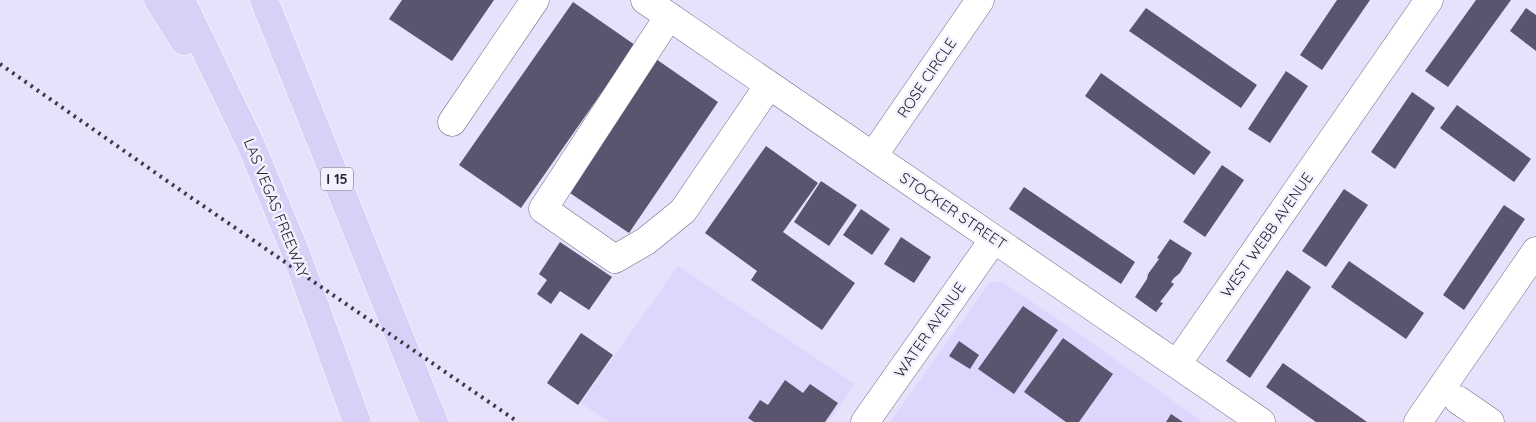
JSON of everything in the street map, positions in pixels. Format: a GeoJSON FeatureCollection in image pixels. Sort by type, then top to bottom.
{"type":"FeatureCollection","features":[{"type":"Feature","properties":{"kind":"highway"},"geometry":{"type":"LineString","coordinates":[[158,0],[251,145]]}},
{"type":"Feature","properties":{"kind":"highway","name":"LAS VEGAS FREEWAY"},"geometry":{"type":"LineString","coordinates":[[181,0],[251,145],[295,251],[357,422]]}},
{"type":"Feature","properties":{"kind":"highway","name":"I 15"},"geometry":{"type":"LineString","coordinates":[[264,0],[434,422]]}},
{"type":"Feature","properties":{"kind":"street"},"geometry":{"type":"LineString","coordinates":[[452,122],[535,0]]}},
{"type":"Feature","properties":{"kind":"street","name":"WEST WEBB AVENUE"},"geometry":{"type":"LineString","coordinates":[[1177,364],[1429,0]]}},
{"type":"Feature","properties":{"kind":"street","name":"ROSE CIRCLE"},"geometry":{"type":"LineString","coordinates":[[873,156],[970,4]]}},
{"type":"Feature","properties":{"kind":"street"},"geometry":{"type":"LineString","coordinates":[[654,5],[543,208],[615,259],[646,241],[683,211],[769,85]]}},
{"type":"Feature","properties":{"kind":"street","name":"STOCKER STREET"},"geometry":{"type":"LineString","coordinates":[[654,5],[1261,422]]}},
{"type":"Feature","properties":{"kind":"street","name":"WATER AVENUE"},"geometry":{"type":"LineString","coordinates":[[865,422],[994,239]]}},
{"type":"Feature","properties":{"kind":"street"},"geometry":{"type":"LineString","coordinates":[[1418,422],[1532,266]]}},
{"type":"Feature","properties":{"kind":"street"},"geometry":{"type":"LineString","coordinates":[[1458,400],[1490,422]]}},
{"type":"Feature","properties":{"kind":"shaded area"},"geometry":{"type":"Polygon","coordinates":[[[678,266],[855,384],[828,422],[609,422],[581,403],[678,266]]]}},
{"type":"Feature","properties":{"kind":"shaded area"},"geometry":{"type":"Polygon","coordinates":[[[1001,281],[1203,422],[890,422],[989,283],[1001,281]]]}},
{"type":"Feature","properties":{"kind":"building"},"geometry":{"type":"Polygon","coordinates":[[[402,0],[494,0],[452,61],[389,19],[402,0]]]}},
{"type":"Feature","properties":{"kind":"building"},"geometry":{"type":"Polygon","coordinates":[[[1337,0],[1370,0],[1322,70],[1300,55],[1337,0]]]}},
{"type":"Feature","properties":{"kind":"building"},"geometry":{"type":"Polygon","coordinates":[[[1476,0],[1511,0],[1448,87],[1425,71],[1476,0]]]}},
{"type":"Feature","properties":{"kind":"building"},"geometry":{"type":"Polygon","coordinates":[[[573,2],[635,45],[521,208],[459,165],[573,2]]]}},
{"type":"Feature","properties":{"kind":"building"},"geometry":{"type":"Polygon","coordinates":[[[1146,8],[1257,85],[1241,108],[1129,31],[1146,8]]]}},
{"type":"Feature","properties":{"kind":"building"},"geometry":{"type":"Polygon","coordinates":[[[1526,8],[1536,15],[1536,51],[1510,31],[1526,8]]]}},
{"type":"Feature","properties":{"kind":"building"},"geometry":{"type":"Polygon","coordinates":[[[656,59],[718,102],[629,233],[567,191],[656,59]]]}},
{"type":"Feature","properties":{"kind":"building"},"geometry":{"type":"Polygon","coordinates":[[[1286,71],[1308,86],[1270,143],[1248,129],[1286,71]]]}},
{"type":"Feature","properties":{"kind":"building"},"geometry":{"type":"Polygon","coordinates":[[[1101,73],[1211,152],[1194,175],[1085,96],[1101,73]]]}},
{"type":"Feature","properties":{"kind":"building"},"geometry":{"type":"Polygon","coordinates":[[[1412,92],[1435,108],[1395,169],[1371,152],[1412,92]]]}},
{"type":"Feature","properties":{"kind":"building"},"geometry":{"type":"Polygon","coordinates":[[[1457,105],[1531,159],[1514,182],[1440,128],[1457,105]]]}},
{"type":"Feature","properties":{"kind":"building"},"geometry":{"type":"Polygon","coordinates":[[[766,146],[818,183],[783,232],[855,283],[822,330],[751,280],[757,271],[705,233],[766,146]]]}},
{"type":"Feature","properties":{"kind":"building"},"geometry":{"type":"Polygon","coordinates":[[[1222,165],[1244,180],[1205,237],[1183,222],[1222,165]]]}},
{"type":"Feature","properties":{"kind":"building"},"geometry":{"type":"Polygon","coordinates":[[[821,181],[857,205],[829,246],[794,222],[821,181]]]}},
{"type":"Feature","properties":{"kind":"building"},"geometry":{"type":"Polygon","coordinates":[[[1024,187],[1135,262],[1121,284],[1009,209],[1024,187]]]}},
{"type":"Feature","properties":{"kind":"building"},"geometry":{"type":"Polygon","coordinates":[[[1344,189],[1368,205],[1326,267],[1302,251],[1344,189]]]}},
{"type":"Feature","properties":{"kind":"building"},"geometry":{"type":"Polygon","coordinates":[[[1504,205],[1525,219],[1464,310],[1443,295],[1504,205]]]}},
{"type":"Feature","properties":{"kind":"building"},"geometry":{"type":"Polygon","coordinates":[[[861,209],[890,229],[872,255],[843,235],[861,209]]]}},
{"type":"Feature","properties":{"kind":"building"},"geometry":{"type":"Polygon","coordinates":[[[901,237],[931,257],[914,283],[884,264],[901,237]]]}},
{"type":"Feature","properties":{"kind":"building"},"geometry":{"type":"Polygon","coordinates":[[[1170,239],[1192,253],[1180,273],[1171,282],[1174,284],[1160,302],[1163,303],[1156,312],[1135,297],[1170,239]]]}},
{"type":"Feature","properties":{"kind":"building"},"geometry":{"type":"Polygon","coordinates":[[[560,242],[612,277],[589,310],[560,291],[551,304],[537,294],[547,280],[539,274],[560,242]]]}},
{"type":"Feature","properties":{"kind":"building"},"geometry":{"type":"Polygon","coordinates":[[[1349,261],[1424,313],[1406,339],[1331,287],[1349,261]]]}},
{"type":"Feature","properties":{"kind":"building"},"geometry":{"type":"Polygon","coordinates":[[[1287,270],[1311,287],[1250,378],[1226,361],[1287,270]]]}},
{"type":"Feature","properties":{"kind":"building"},"geometry":{"type":"Polygon","coordinates":[[[1023,306],[1058,330],[1014,394],[978,369],[1023,306]]]}},
{"type":"Feature","properties":{"kind":"building"},"geometry":{"type":"Polygon","coordinates":[[[581,333],[613,355],[578,405],[547,383],[581,333]]]}},
{"type":"Feature","properties":{"kind":"building"},"geometry":{"type":"Polygon","coordinates":[[[1063,338],[1113,374],[1079,422],[1066,422],[1024,392],[1063,338]]]}},
{"type":"Feature","properties":{"kind":"building"},"geometry":{"type":"Polygon","coordinates":[[[959,341],[979,355],[970,369],[949,356],[959,341]]]}},
{"type":"Feature","properties":{"kind":"building"},"geometry":{"type":"Polygon","coordinates":[[[1283,363],[1367,422],[1316,422],[1266,387],[1283,363]]]}},
{"type":"Feature","properties":{"kind":"building"},"geometry":{"type":"Polygon","coordinates":[[[785,380],[803,393],[810,384],[838,403],[825,422],[754,422],[748,418],[760,400],[768,405],[785,380]]]}},
{"type":"Feature","properties":{"kind":"building"},"geometry":{"type":"Polygon","coordinates":[[[1171,414],[1183,422],[1166,422],[1171,414]]]}},
{"type":"Feature","properties":{"kind":"railway"},"geometry":{"type":"LineString","coordinates":[[0,64],[518,422]]}}]}
